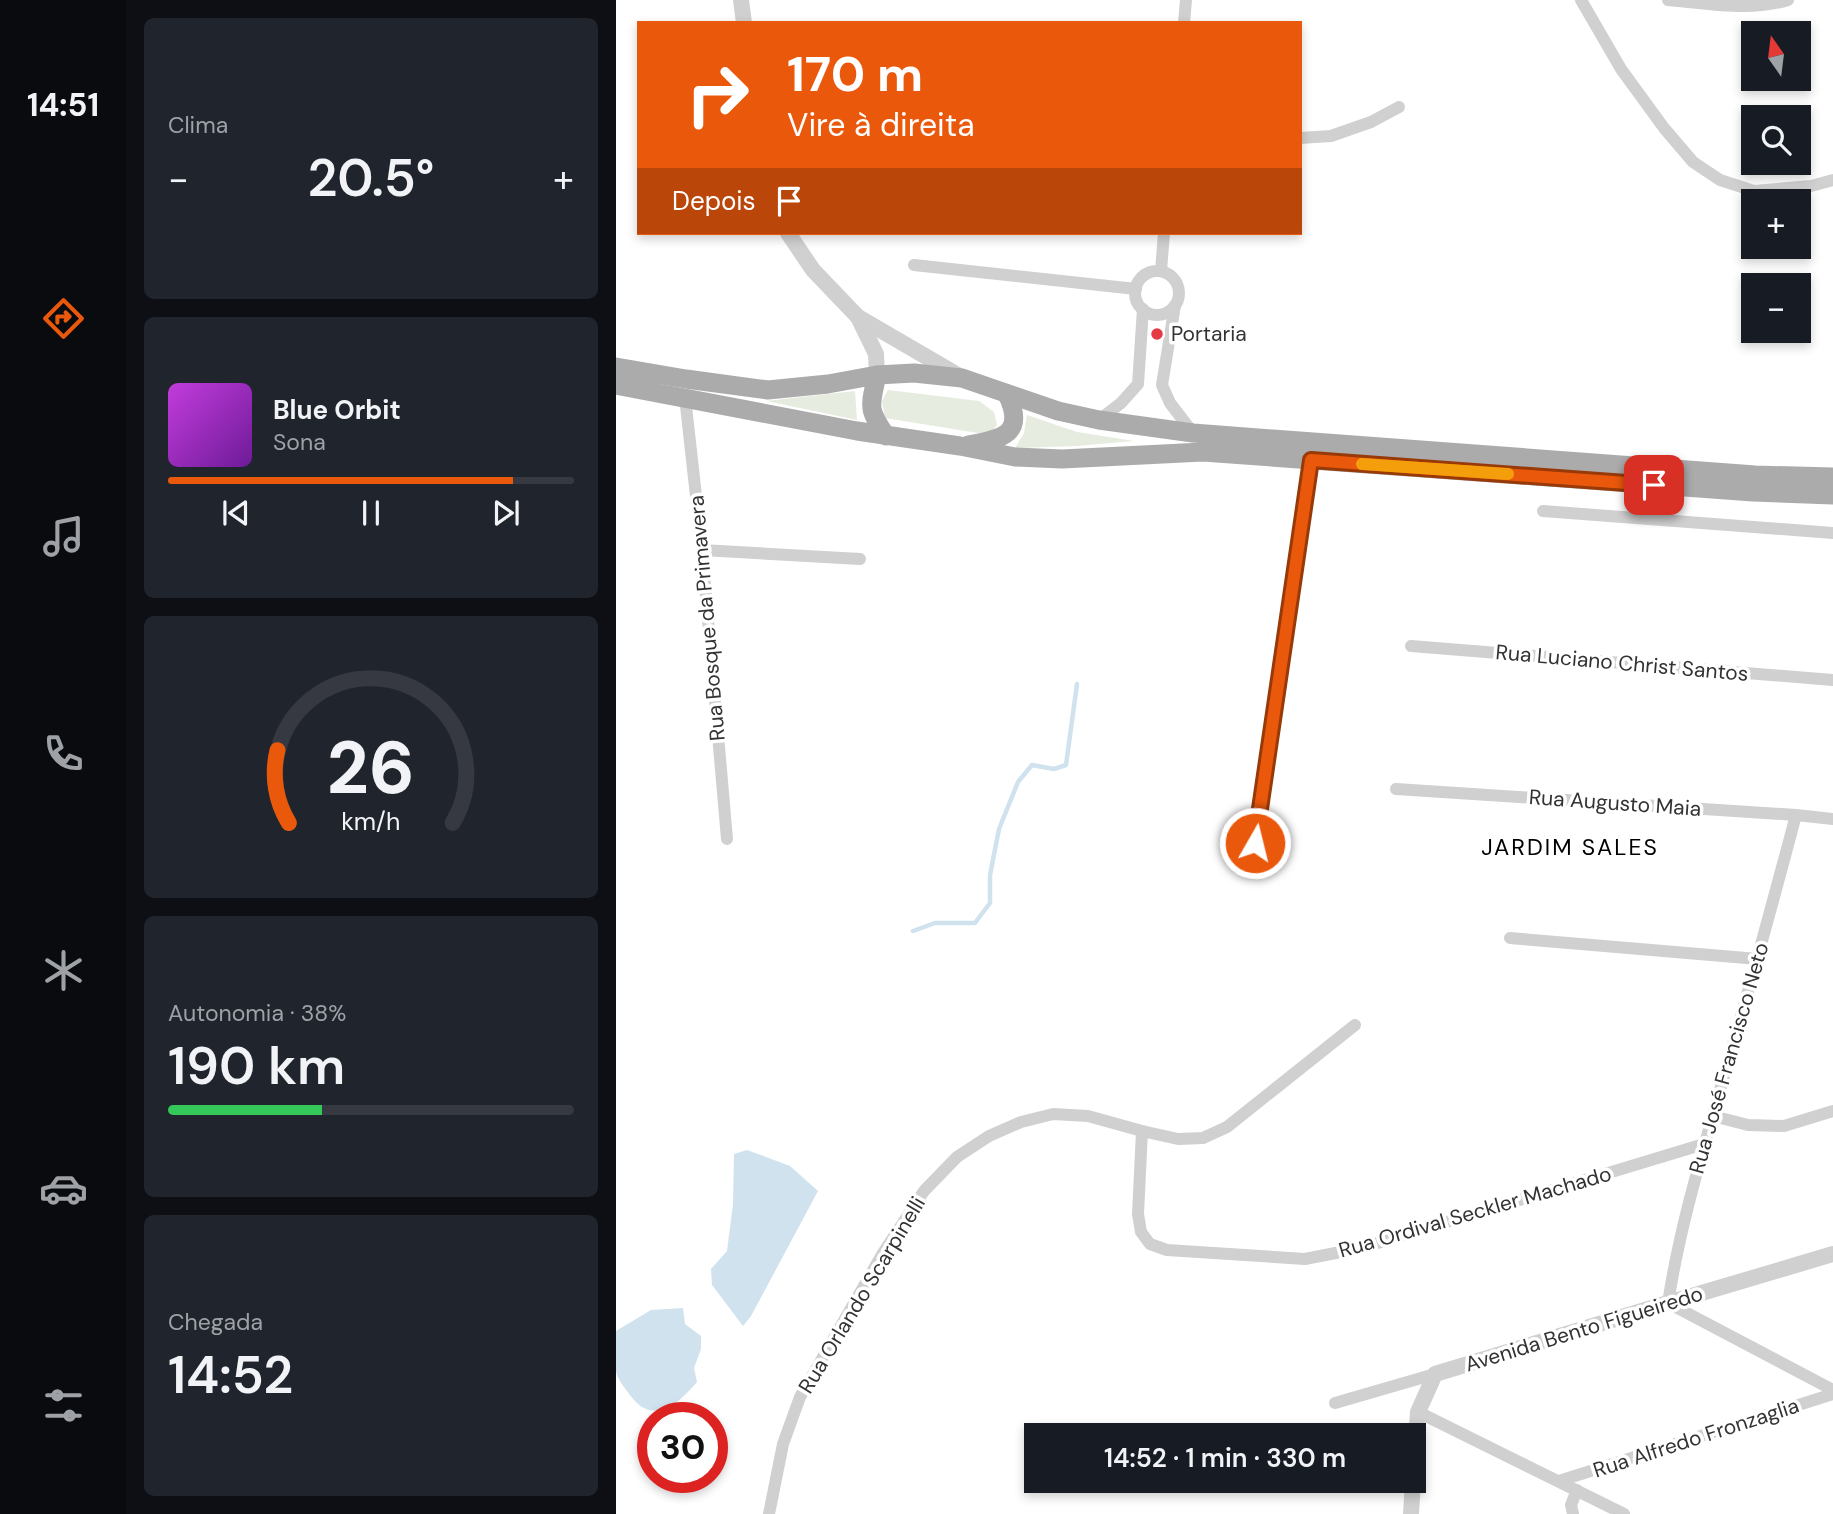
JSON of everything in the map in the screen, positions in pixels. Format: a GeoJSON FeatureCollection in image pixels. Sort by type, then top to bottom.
{"type":"FeatureCollection","features":[{"type":"Feature","properties":{"kind":"main road"},"geometry":{"type":"LineString","coordinates":[[616,367],[768,390],[828,384],[877,375],[914,373],[962,378],[1058,411],[1099,420],[1193,433],[1744,475],[1833,477]]}},
{"type":"Feature","properties":{"kind":"main road"},"geometry":{"type":"LineString","coordinates":[[877,375],[870,404],[874,418],[886,436]]}},
{"type":"Feature","properties":{"kind":"main road"},"geometry":{"type":"LineString","coordinates":[[616,385],[886,436],[1015,457],[1062,459],[1203,452],[1740,491],[1833,495]]}},
{"type":"Feature","properties":{"kind":"main road"},"geometry":{"type":"LineString","coordinates":[[960,446],[991,441],[1012,429],[1015,417],[1007,394]]}},
{"type":"Feature","properties":{"kind":"street"},"geometry":{"type":"LineString","coordinates":[[741,0],[744,21]]}},
{"type":"Feature","properties":{"kind":"street"},"geometry":{"type":"LineString","coordinates":[[1184,21],[1186,0]]}},
{"type":"Feature","properties":{"kind":"street"},"geometry":{"type":"LineString","coordinates":[[1581,0],[1621,69],[1664,128],[1693,162],[1720,180],[1754,191],[1811,186],[1833,180]]}},
{"type":"Feature","properties":{"kind":"street"},"geometry":{"type":"LineString","coordinates":[[1668,0],[1744,6],[1788,0]]}},
{"type":"Feature","properties":{"kind":"street"},"geometry":{"type":"LineString","coordinates":[[1302,138],[1331,136],[1371,122],[1399,107]]}},
{"type":"Feature","properties":{"kind":"street"},"geometry":{"type":"LineString","coordinates":[[789,235],[813,270],[858,317],[962,378]]}},
{"type":"Feature","properties":{"kind":"street"},"geometry":{"type":"LineString","coordinates":[[1161,271],[1164,235]]}},
{"type":"Feature","properties":{"kind":"street"},"geometry":{"type":"LineString","coordinates":[[914,265],[1136,289]]}},
{"type":"Feature","properties":{"kind":"street"},"geometry":{"type":"LineString","coordinates":[[1099,420],[1121,403],[1138,384],[1143,309],[1136,297],[1136,289],[1145,275],[1152,271],[1161,271],[1168,273],[1179,291],[1162,385],[1170,403],[1193,433]]}},
{"type":"Feature","properties":{"kind":"street"},"geometry":{"type":"LineString","coordinates":[[1143,309],[1157,314],[1170,310],[1175,305]]}},
{"type":"Feature","properties":{"kind":"street"},"geometry":{"type":"LineString","coordinates":[[858,317],[876,354],[877,375]]}},
{"type":"Feature","properties":{"kind":"street"},"geometry":{"type":"LineString","coordinates":[[1138,384],[1162,385]]}},
{"type":"Feature","properties":{"kind":"street","name":"Rua Bosque da Primavera"},"geometry":{"type":"LineString","coordinates":[[685,397],[702,550],[727,839]]}},
{"type":"Feature","properties":{"kind":"street"},"geometry":{"type":"LineString","coordinates":[[1255,843],[1311,460]]}},
{"type":"Feature","properties":{"kind":"street"},"geometry":{"type":"LineString","coordinates":[[1543,511],[1833,533]]}},
{"type":"Feature","properties":{"kind":"street"},"geometry":{"type":"LineString","coordinates":[[702,550],[860,559]]}},
{"type":"Feature","properties":{"kind":"street","name":"Rua Luciano Christ Santos"},"geometry":{"type":"LineString","coordinates":[[1411,646],[1833,680]]}},
{"type":"Feature","properties":{"kind":"street","name":"Rua Augusto Maia"},"geometry":{"type":"LineString","coordinates":[[1396,789],[1796,814],[1833,819]]}},
{"type":"Feature","properties":{"kind":"street","name":"Rua José Francisco Neto"},"geometry":{"type":"LineString","coordinates":[[1668,1303],[1675,1258],[1704,1144],[1758,959],[1796,814]]}},
{"type":"Feature","properties":{"kind":"street"},"geometry":{"type":"LineString","coordinates":[[1510,938],[1758,959]]}},
{"type":"Feature","properties":{"kind":"street","name":"Rua Orlando Scarpinelli"},"geometry":{"type":"LineString","coordinates":[[769,1514],[783,1444],[800,1396],[883,1253],[925,1191],[957,1157],[989,1136],[1021,1122],[1053,1114],[1088,1116],[1178,1139],[1203,1138],[1227,1127],[1355,1025]]}},
{"type":"Feature","properties":{"kind":"street"},"geometry":{"type":"LineString","coordinates":[[1713,1115],[1748,1125],[1784,1126],[1833,1111]]}},
{"type":"Feature","properties":{"kind":"street","name":"Rua Ordival Seckler Machado"},"geometry":{"type":"LineString","coordinates":[[1142,1131],[1138,1214],[1141,1232],[1150,1244],[1167,1250],[1305,1259],[1362,1248],[1704,1144]]}},
{"type":"Feature","properties":{"kind":"street","name":"Avenida Bento Figueiredo"},"geometry":{"type":"LineString","coordinates":[[1335,1403],[1833,1254]]}},
{"type":"Feature","properties":{"kind":"street"},"geometry":{"type":"LineString","coordinates":[[1668,1303],[1833,1392]]}},
{"type":"Feature","properties":{"kind":"street"},"geometry":{"type":"LineString","coordinates":[[1418,1423],[1419,1412],[1435,1374]]}},
{"type":"Feature","properties":{"kind":"street","name":"Rua Alfredo Fronzaglia"},"geometry":{"type":"LineString","coordinates":[[1559,1481],[1833,1392]]}},
{"type":"Feature","properties":{"kind":"street"},"geometry":{"type":"LineString","coordinates":[[1419,1412],[1624,1514]]}},
{"type":"Feature","properties":{"kind":"street"},"geometry":{"type":"LineString","coordinates":[[1573,1514],[1571,1505],[1577,1490]]}},
{"type":"Feature","properties":{"kind":"street"},"geometry":{"type":"LineString","coordinates":[[1411,1514],[1412,1493]]}},
{"type":"Feature","properties":{"kind":"shaded area"},"geometry":{"type":"Polygon","coordinates":[[[888,390],[979,401],[994,412],[997,425],[990,433],[978,433],[885,418],[882,401],[888,390]]]}},
{"type":"Feature","properties":{"kind":"shaded area"},"geometry":{"type":"Polygon","coordinates":[[[855,391],[857,420],[766,401],[855,391]]]}},
{"type":"Feature","properties":{"kind":"shaded area"},"geometry":{"type":"Polygon","coordinates":[[[1027,415],[1077,432],[1134,441],[1015,448],[1024,433],[1027,415]]]}},
{"type":"Feature","properties":{"kind":"water"},"geometry":{"type":"Polygon","coordinates":[[[747,1150],[790,1166],[818,1191],[751,1316],[743,1326],[712,1285],[711,1269],[727,1251],[733,1204],[734,1154],[747,1150]]]}},
{"type":"Feature","properties":{"kind":"water"},"geometry":{"type":"Polygon","coordinates":[[[683,1308],[685,1324],[701,1336],[701,1349],[694,1368],[697,1382],[677,1402],[637,1403],[616,1371],[616,1331],[651,1310],[683,1308]]]}},
{"type":"Feature","properties":{"kind":"waterway"},"geometry":{"type":"LineString","coordinates":[[913,931],[935,923],[975,923],[990,903],[990,875],[999,829],[1018,782],[1032,765],[1054,769],[1066,765],[1077,684]]}},
{"type":"Feature","properties":{"kind":"slow traffic"},"geometry":{"type":"LineString","coordinates":[[1362,464],[1508,474]]}},
{"type":"Feature","properties":{"kind":"place","name":"Portaria"},"geometry":{"type":"Point","coordinates":[1157,334]}},
{"type":"Feature","properties":{"kind":"district","name":"JARDIM SALES"},"geometry":{"type":"Point","coordinates":[1570,847]}},
{"type":"Feature","properties":{"kind":"route"},"geometry":{"type":"LineString","coordinates":[[1255,843],[1311,460],[1654,485]]}}]}
